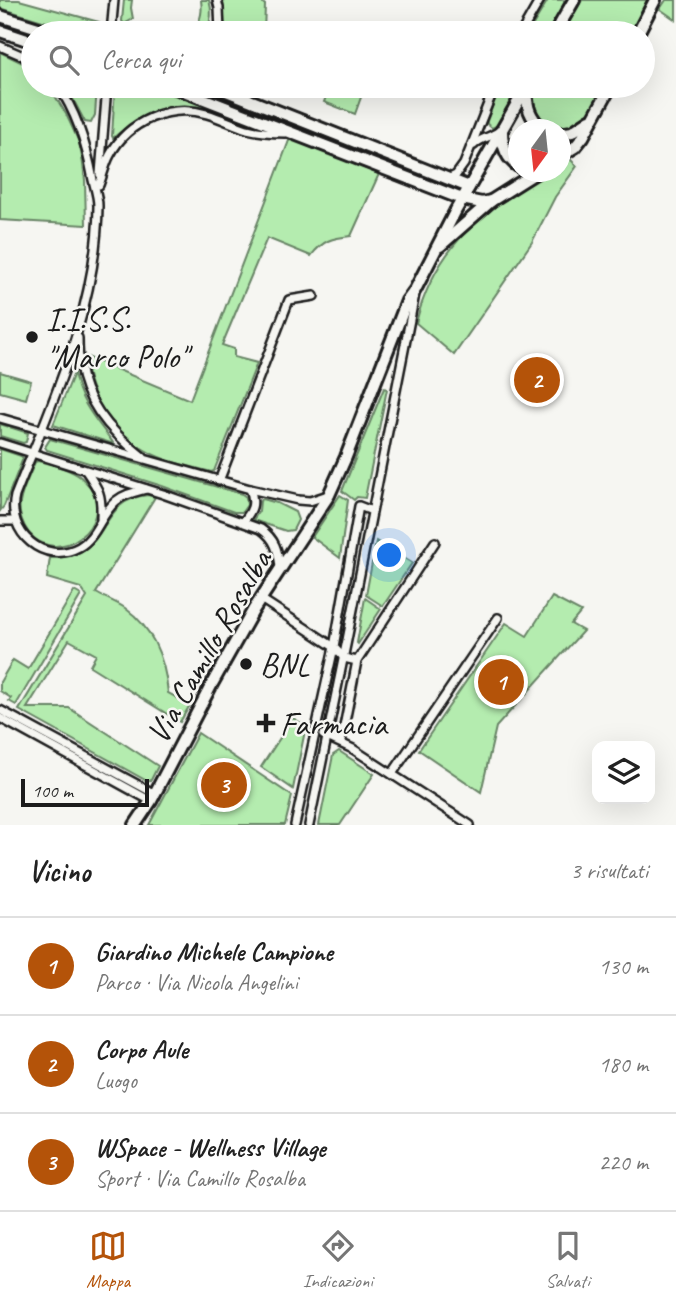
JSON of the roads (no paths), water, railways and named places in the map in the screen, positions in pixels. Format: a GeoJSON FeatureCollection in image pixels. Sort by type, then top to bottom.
{"type":"FeatureCollection","features":[{"type":"Feature","properties":{"kind":"street"},"geometry":{"type":"LineString","coordinates":[[112,21],[115,0]]}},
{"type":"Feature","properties":{"kind":"street"},"geometry":{"type":"LineString","coordinates":[[217,0],[219,19]]}},
{"type":"Feature","properties":{"kind":"street"},"geometry":{"type":"LineString","coordinates":[[528,21],[540,0]]}},
{"type":"Feature","properties":{"kind":"street"},"geometry":{"type":"LineString","coordinates":[[645,21],[656,3]]}},
{"type":"Feature","properties":{"kind":"street"},"geometry":{"type":"LineString","coordinates":[[562,21],[571,5]]}},
{"type":"Feature","properties":{"kind":"street"},"geometry":{"type":"LineString","coordinates":[[0,16],[21,23]]}},
{"type":"Feature","properties":{"kind":"street"},"geometry":{"type":"LineString","coordinates":[[0,32],[21,38]]}},
{"type":"Feature","properties":{"kind":"street"},"geometry":{"type":"LineString","coordinates":[[0,46],[21,56]]}},
{"type":"Feature","properties":{"kind":"street"},"geometry":{"type":"LineString","coordinates":[[65,98],[89,155],[98,203]]}},
{"type":"Feature","properties":{"kind":"street"},"geometry":{"type":"LineString","coordinates":[[106,98],[92,266],[77,335],[15,496],[15,521],[33,545],[52,552],[62,552],[87,541],[114,502],[145,489]]}},
{"type":"Feature","properties":{"kind":"street"},"geometry":{"type":"LineString","coordinates":[[203,98],[462,199],[482,203],[491,201]]}},
{"type":"Feature","properties":{"kind":"street"},"geometry":{"type":"LineString","coordinates":[[437,189],[445,178],[456,175],[461,169],[490,98]]}},
{"type":"Feature","properties":{"kind":"street"},"geometry":{"type":"LineString","coordinates":[[309,825],[415,290],[462,199],[520,98]]}},
{"type":"Feature","properties":{"kind":"street"},"geometry":{"type":"LineString","coordinates":[[527,98],[533,119]]}},
{"type":"Feature","properties":{"kind":"street"},"geometry":{"type":"LineString","coordinates":[[571,150],[583,137],[604,98]]}},
{"type":"Feature","properties":{"kind":"street"},"geometry":{"type":"LineString","coordinates":[[250,99],[469,187]]}},
{"type":"Feature","properties":{"kind":"street"},"geometry":{"type":"LineString","coordinates":[[99,185],[110,155],[123,137],[134,126],[163,113],[203,112],[247,129],[293,132]]}},
{"type":"Feature","properties":{"kind":"street"},"geometry":{"type":"LineString","coordinates":[[571,132],[594,116]]}},
{"type":"Feature","properties":{"kind":"street"},"geometry":{"type":"LineString","coordinates":[[470,148],[481,138],[493,136],[503,129]]}},
{"type":"Feature","properties":{"kind":"street"},"geometry":{"type":"LineString","coordinates":[[503,129],[503,146],[508,156]]}},
{"type":"Feature","properties":{"kind":"street"},"geometry":{"type":"LineString","coordinates":[[435,250],[491,201],[521,182]]}},
{"type":"Feature","properties":{"kind":"street","name":"Via Camillo Rosalba"},"geometry":{"type":"LineString","coordinates":[[135,825],[153,797],[261,598],[329,495],[407,301],[415,290]]}},
{"type":"Feature","properties":{"kind":"street"},"geometry":{"type":"LineString","coordinates":[[219,481],[289,300],[314,296]]}},
{"type":"Feature","properties":{"kind":"street"},"geometry":{"type":"LineString","coordinates":[[77,335],[80,366],[93,404],[120,438],[146,460]]}},
{"type":"Feature","properties":{"kind":"street"},"geometry":{"type":"LineString","coordinates":[[381,368],[392,370],[398,375]]}},
{"type":"Feature","properties":{"kind":"street"},"geometry":{"type":"LineString","coordinates":[[0,418],[250,489],[298,500],[329,495]]}},
{"type":"Feature","properties":{"kind":"street"},"geometry":{"type":"LineString","coordinates":[[0,443],[261,529],[275,543],[280,567]]}},
{"type":"Feature","properties":{"kind":"street"},"geometry":{"type":"LineString","coordinates":[[86,470],[100,491],[101,519]]}},
{"type":"Feature","properties":{"kind":"street"},"geometry":{"type":"LineString","coordinates":[[243,523],[252,512],[254,502],[250,489]]}},
{"type":"Feature","properties":{"kind":"street"},"geometry":{"type":"LineString","coordinates":[[295,825],[334,647],[359,506],[372,511]]}},
{"type":"Feature","properties":{"kind":"street"},"geometry":{"type":"LineString","coordinates":[[0,521],[15,521]]}},
{"type":"Feature","properties":{"kind":"street"},"geometry":{"type":"LineString","coordinates":[[341,742],[357,661],[435,542]]}},
{"type":"Feature","properties":{"kind":"street"},"geometry":{"type":"LineString","coordinates":[[261,598],[334,647],[344,658],[357,661]]}},
{"type":"Feature","properties":{"kind":"street"},"geometry":{"type":"LineString","coordinates":[[392,774],[498,618]]}},
{"type":"Feature","properties":{"kind":"street"},"geometry":{"type":"LineString","coordinates":[[0,710],[130,785]]}},
{"type":"Feature","properties":{"kind":"street"},"geometry":{"type":"LineString","coordinates":[[0,718],[153,797]]}},
{"type":"Feature","properties":{"kind":"street"},"geometry":{"type":"LineString","coordinates":[[316,733],[341,742],[465,823]]}},
{"type":"Feature","properties":{"kind":"place","name":"I.I.S.S. \"Marco Polo\""},"geometry":{"type":"Point","coordinates":[32,337]}},
{"type":"Feature","properties":{"kind":"place","name":"Corpo Aule"},"geometry":{"type":"Point","coordinates":[537,380]}},
{"type":"Feature","properties":{"kind":"place","name":"BNL"},"geometry":{"type":"Point","coordinates":[246,664]}},
{"type":"Feature","properties":{"kind":"place","name":"Giardino Michele Campione"},"geometry":{"type":"Point","coordinates":[501,682]}},
{"type":"Feature","properties":{"kind":"place","name":"Farmacia"},"geometry":{"type":"Point","coordinates":[266,723]}},
{"type":"Feature","properties":{"kind":"place","name":"WSpace - Wellness Village"},"geometry":{"type":"Point","coordinates":[224,785]}}]}
